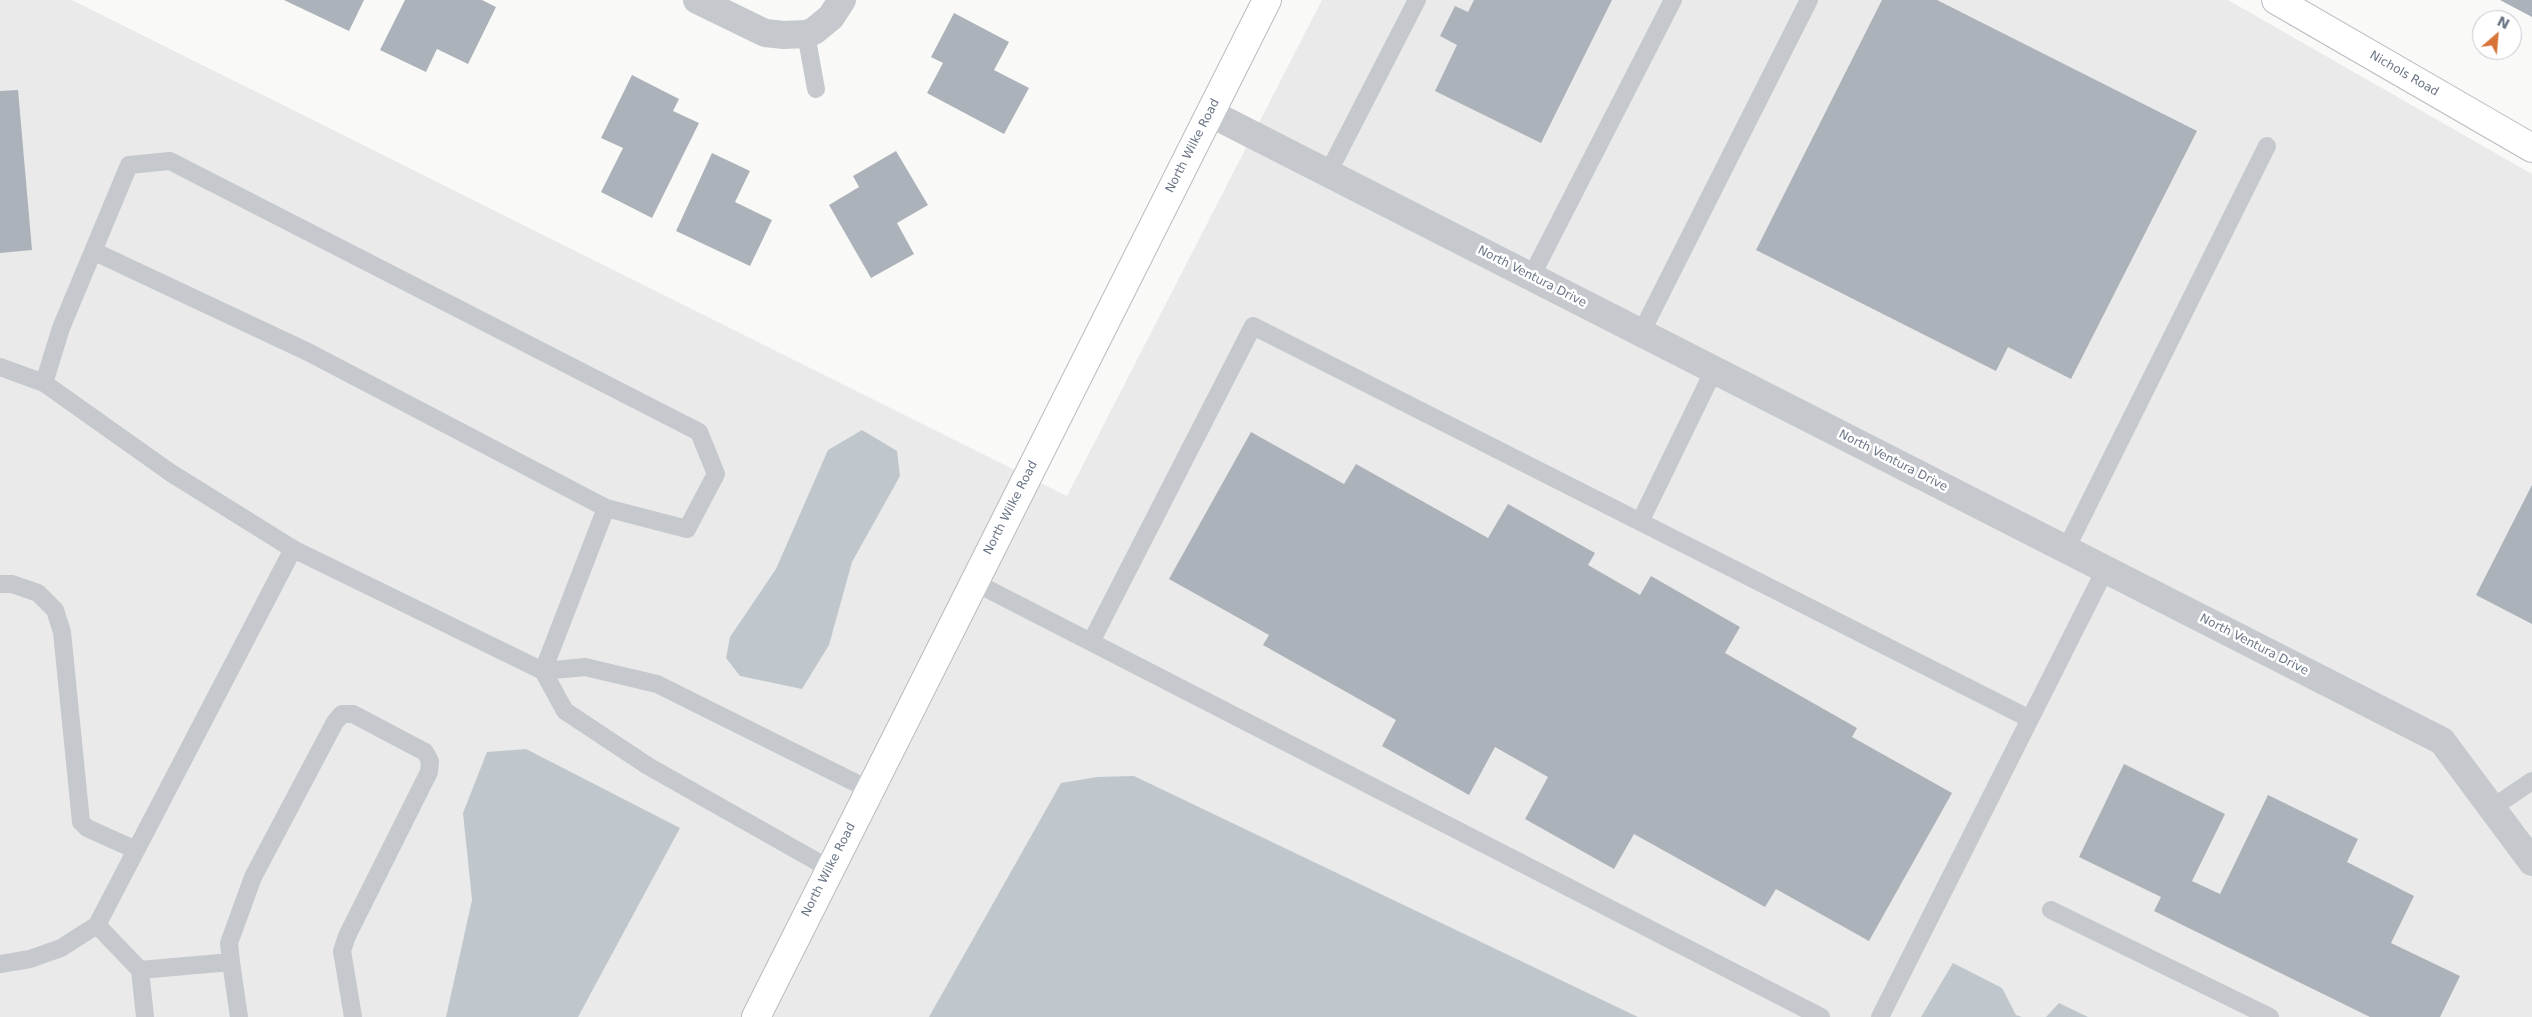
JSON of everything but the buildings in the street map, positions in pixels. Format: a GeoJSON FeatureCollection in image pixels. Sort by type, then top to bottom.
{"type":"FeatureCollection","features":[{"type":"Feature","properties":{"kind":"street"},"geometry":{"type":"LineString","coordinates":[[696,0],[765,33],[806,34],[824,24],[842,0]]}},
{"type":"Feature","properties":{"kind":"street","name":"North Wilke Road"},"geometry":{"type":"LineString","coordinates":[[756,1017],[1268,0]]}},
{"type":"Feature","properties":{"kind":"street","name":"Nichols Road"},"geometry":{"type":"LineString","coordinates":[[2276,0],[2532,148]]}},
{"type":"Feature","properties":{"kind":"street","name":"North Ventura Drive"},"geometry":{"type":"LineString","coordinates":[[1210,113],[2442,741],[2532,862]]}},
{"type":"Feature","properties":{"kind":"lane"},"geometry":{"type":"LineString","coordinates":[[1328,173],[1417,0]]}},
{"type":"Feature","properties":{"kind":"lane"},"geometry":{"type":"LineString","coordinates":[[1531,276],[1673,0]]}},
{"type":"Feature","properties":{"kind":"lane"},"geometry":{"type":"LineString","coordinates":[[1642,333],[1809,0]]}},
{"type":"Feature","properties":{"kind":"lane"},"geometry":{"type":"LineString","coordinates":[[806,34],[816,89]]}},
{"type":"Feature","properties":{"kind":"lane"},"geometry":{"type":"LineString","coordinates":[[2066,549],[2267,146]]}},
{"type":"Feature","properties":{"kind":"lane"},"geometry":{"type":"LineString","coordinates":[[44,383],[61,328],[128,165],[170,161],[699,432],[716,474],[687,529],[606,508],[308,352],[93,251]]}},
{"type":"Feature","properties":{"kind":"lane"},"geometry":{"type":"LineString","coordinates":[[1091,642],[1253,326],[2030,718]]}},
{"type":"Feature","properties":{"kind":"lane"},"geometry":{"type":"LineString","coordinates":[[0,367],[44,383],[171,473],[293,549],[543,671],[585,667],[656,684],[870,790]]}},
{"type":"Feature","properties":{"kind":"lane"},"geometry":{"type":"LineString","coordinates":[[1640,522],[1714,370]]}},
{"type":"Feature","properties":{"kind":"lane"},"geometry":{"type":"LineString","coordinates":[[606,508],[543,671],[565,711],[648,766],[830,869]]}},
{"type":"Feature","properties":{"kind":"lane"},"geometry":{"type":"LineString","coordinates":[[0,964],[30,959],[61,948],[97,926],[293,549]]}},
{"type":"Feature","properties":{"kind":"lane"},"geometry":{"type":"LineString","coordinates":[[1880,1017],[2106,570]]}},
{"type":"Feature","properties":{"kind":"lane"},"geometry":{"type":"LineString","coordinates":[[974,582],[1821,1017]]}},
{"type":"Feature","properties":{"kind":"lane"},"geometry":{"type":"LineString","coordinates":[[0,584],[12,584],[38,593],[55,610],[62,632],[82,822],[86,828],[136,850]]}},
{"type":"Feature","properties":{"kind":"lane"},"geometry":{"type":"LineString","coordinates":[[239,1017],[229,943],[253,877],[334,722],[342,714],[353,714],[425,752],[430,760],[429,772],[346,936],[342,952],[353,1017]]}},
{"type":"Feature","properties":{"kind":"lane"},"geometry":{"type":"LineString","coordinates":[[2492,808],[2532,781]]}},
{"type":"Feature","properties":{"kind":"lane"},"geometry":{"type":"LineString","coordinates":[[2051,910],[2270,1017]]}},
{"type":"Feature","properties":{"kind":"lane"},"geometry":{"type":"LineString","coordinates":[[97,926],[140,970],[145,1017]]}},
{"type":"Feature","properties":{"kind":"lane"},"geometry":{"type":"LineString","coordinates":[[140,970],[231,962]]}},
{"type":"Feature","properties":{"kind":"shaded area"},"geometry":{"type":"Polygon","coordinates":[[[0,0],[72,0],[1067,496],[1322,0],[2228,0],[2532,174],[2532,1017],[0,1017],[0,0]]]}},
{"type":"Feature","properties":{"kind":"shaded area"},"geometry":{"type":"Polygon","coordinates":[[[862,430],[897,451],[900,476],[852,562],[829,645],[802,689],[740,676],[726,658],[730,637],[776,569],[828,450],[862,430]]]}},
{"type":"Feature","properties":{"kind":"shaded area"},"geometry":{"type":"Polygon","coordinates":[[[526,749],[680,828],[578,1017],[446,1017],[472,900],[463,813],[487,752],[526,749]]]}},
{"type":"Feature","properties":{"kind":"shaded area"},"geometry":{"type":"Polygon","coordinates":[[[1134,776],[1638,1017],[929,1017],[1061,783],[1097,777],[1134,776]]]}},
{"type":"Feature","properties":{"kind":"shaded area"},"geometry":{"type":"Polygon","coordinates":[[[1953,963],[2002,988],[2016,1015],[2022,1017],[1921,1017],[1953,963]]]}},
{"type":"Feature","properties":{"kind":"shaded area"},"geometry":{"type":"Polygon","coordinates":[[[2059,1003],[2088,1017],[2046,1017],[2059,1003]]]}}]}
